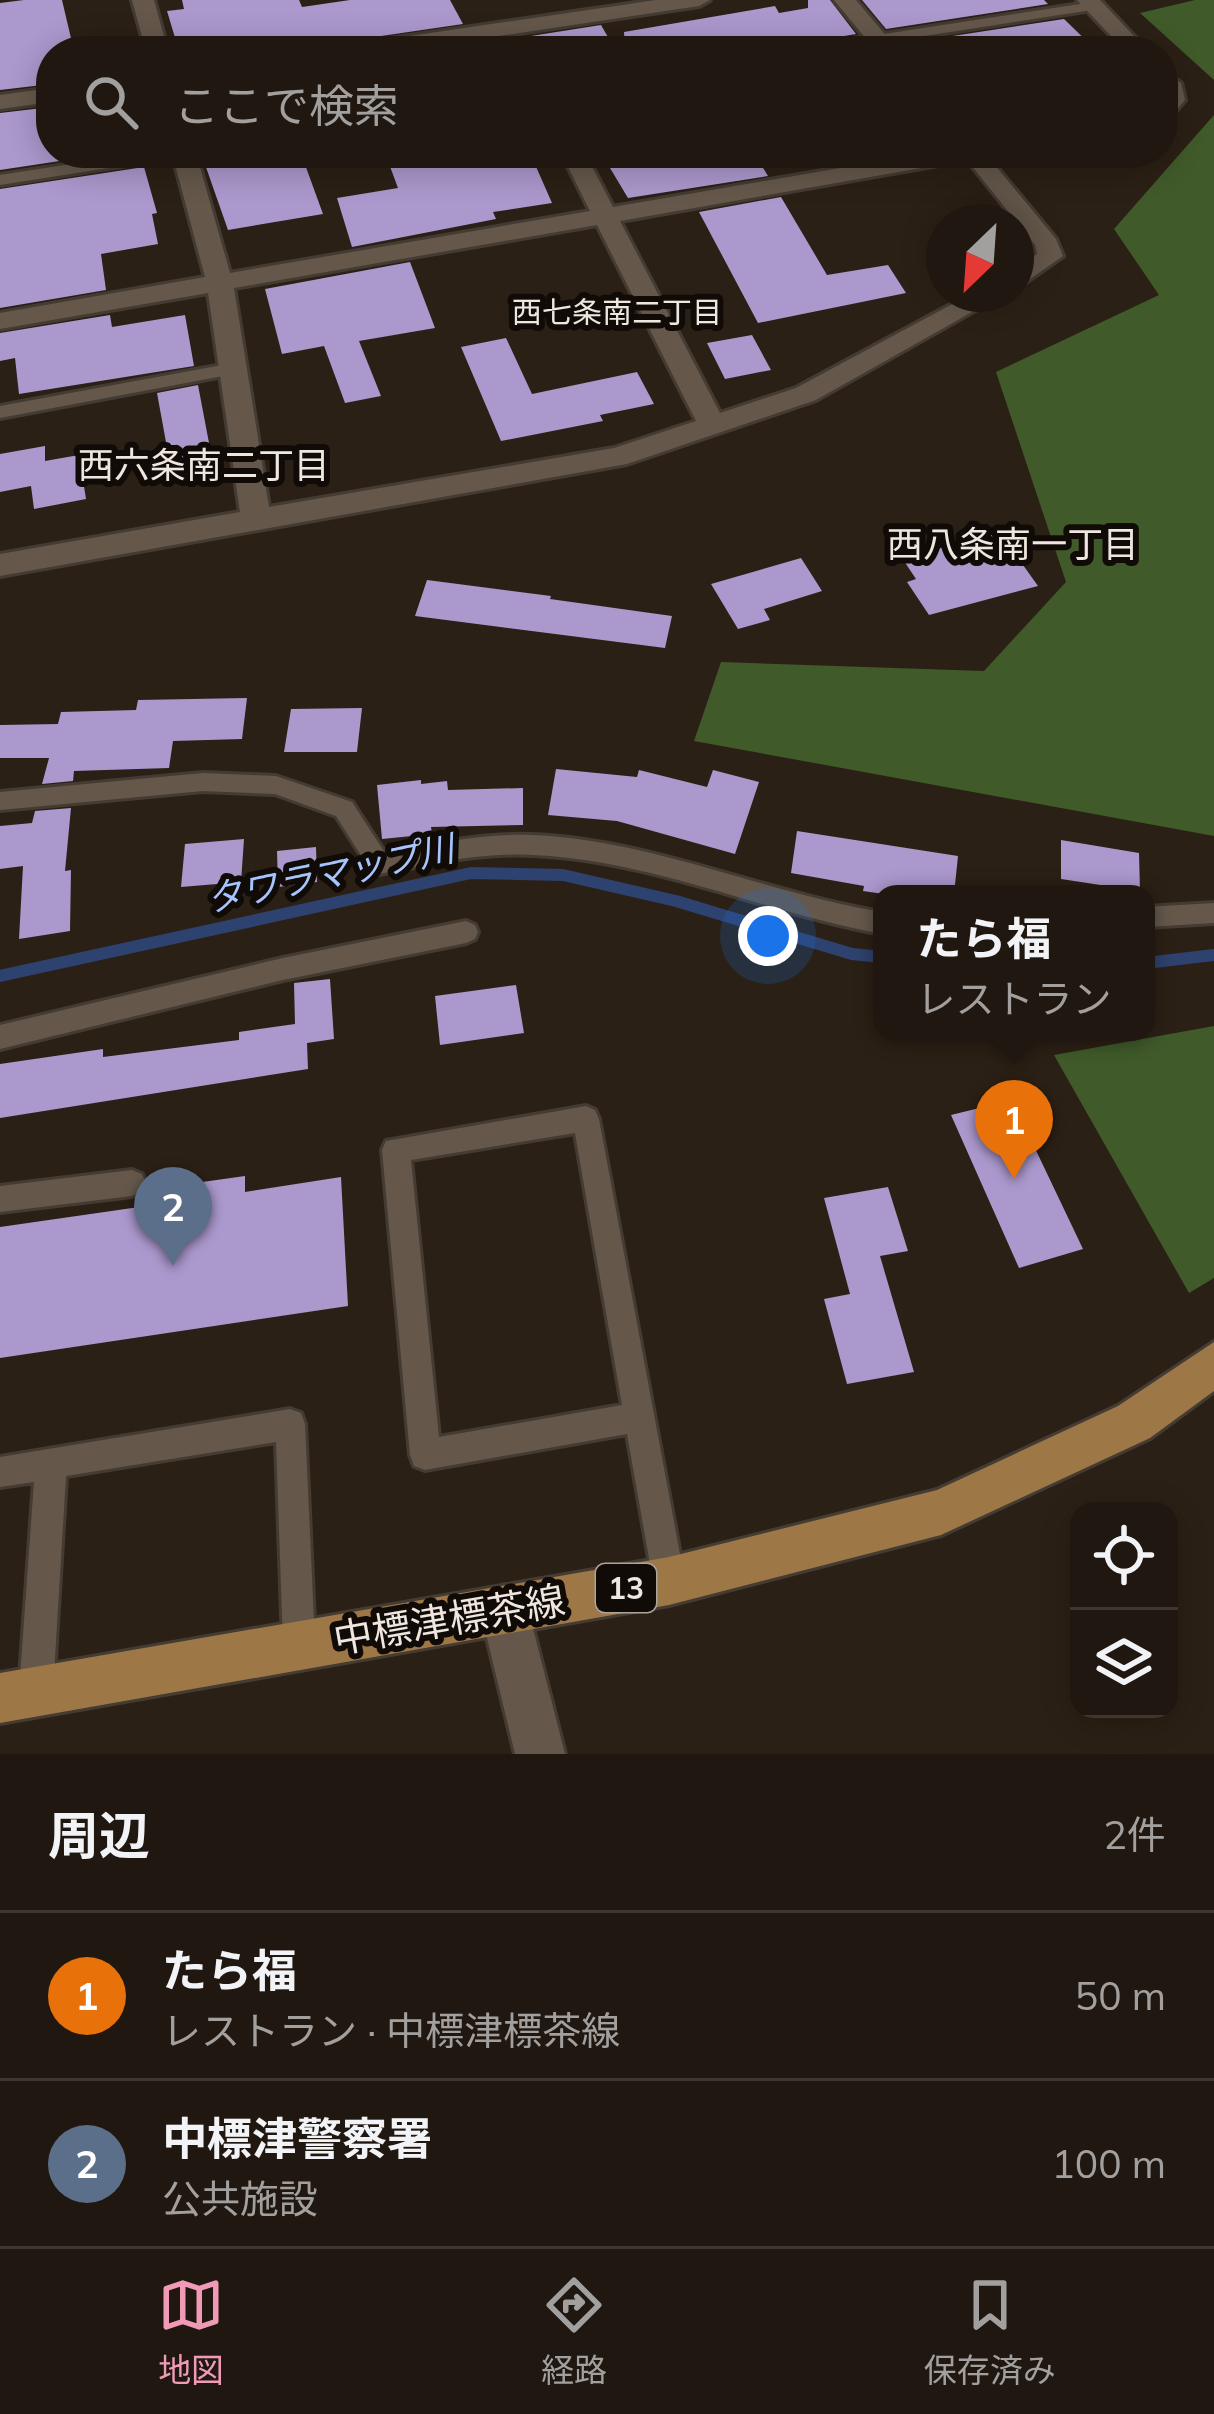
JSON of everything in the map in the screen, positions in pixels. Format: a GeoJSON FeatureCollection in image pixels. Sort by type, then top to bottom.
{"type":"FeatureCollection","features":[{"type":"Feature","properties":{"kind":"main road","name":"中標津標茶線"},"geometry":{"type":"LineString","coordinates":[[18,1695],[668,1581],[940,1512],[1134,1422],[1211,1374]]}},
{"type":"Feature","properties":{"kind":"street"},"geometry":{"type":"LineString","coordinates":[[143,0],[153,36]]}},
{"type":"Feature","properties":{"kind":"street"},"geometry":{"type":"LineString","coordinates":[[496,0],[514,36]]}},
{"type":"Feature","properties":{"kind":"street"},"geometry":{"type":"LineString","coordinates":[[456,36],[699,0]]}},
{"type":"Feature","properties":{"kind":"street"},"geometry":{"type":"LineString","coordinates":[[845,0],[875,36]]}},
{"type":"Feature","properties":{"kind":"street"},"geometry":{"type":"LineString","coordinates":[[1090,3],[1122,36]]}},
{"type":"Feature","properties":{"kind":"street"},"geometry":{"type":"LineString","coordinates":[[0,102],[36,97]]}},
{"type":"Feature","properties":{"kind":"street"},"geometry":{"type":"LineString","coordinates":[[188,168],[220,284],[257,523]]}},
{"type":"Feature","properties":{"kind":"street"},"geometry":{"type":"LineString","coordinates":[[581,168],[713,426]]}},
{"type":"Feature","properties":{"kind":"street"},"geometry":{"type":"LineString","coordinates":[[0,321],[881,168]]}},
{"type":"Feature","properties":{"kind":"street"},"geometry":{"type":"LineString","coordinates":[[984,168],[1014,204]]}},
{"type":"Feature","properties":{"kind":"street"},"geometry":{"type":"LineString","coordinates":[[1034,228],[1047,244],[1049,256],[1034,267]]}},
{"type":"Feature","properties":{"kind":"street"},"geometry":{"type":"LineString","coordinates":[[0,565],[617,457],[806,394],[958,312]]}},
{"type":"Feature","properties":{"kind":"street"},"geometry":{"type":"LineString","coordinates":[[504,1610],[539,1754]]}},
{"type":"Feature","properties":{"kind":"lane"},"geometry":{"type":"LineString","coordinates":[[927,36],[1090,3]]}},
{"type":"Feature","properties":{"kind":"lane"},"geometry":{"type":"LineString","coordinates":[[0,180],[76,168]]}},
{"type":"Feature","properties":{"kind":"lane"},"geometry":{"type":"LineString","coordinates":[[0,412],[233,369]]}},
{"type":"Feature","properties":{"kind":"lane"},"geometry":{"type":"LineString","coordinates":[[0,801],[203,782],[276,784],[344,809],[380,864],[476,846],[551,846],[644,864],[835,917],[873,921]]}},
{"type":"Feature","properties":{"kind":"lane"},"geometry":{"type":"LineString","coordinates":[[1155,916],[1214,913]]}},
{"type":"Feature","properties":{"kind":"lane"},"geometry":{"type":"LineString","coordinates":[[0,1037],[283,969],[466,932]]}},
{"type":"Feature","properties":{"kind":"lane"},"geometry":{"type":"LineString","coordinates":[[639,1417],[425,1455],[396,1150],[586,1119],[639,1417],[668,1581]]}},
{"type":"Feature","properties":{"kind":"lane"},"geometry":{"type":"LineString","coordinates":[[0,1199],[133,1183]]}},
{"type":"Feature","properties":{"kind":"lane"},"geometry":{"type":"LineString","coordinates":[[0,1472],[290,1424],[299,1644]]}},
{"type":"Feature","properties":{"kind":"lane"},"geometry":{"type":"LineString","coordinates":[[18,1695],[51,1463]]}},
{"type":"Feature","properties":{"kind":"green space"},"geometry":{"type":"Polygon","coordinates":[[[1214,0],[1214,80],[1178,47],[1178,36],[1165,36],[1140,13],[1214,0]]]}},
{"type":"Feature","properties":{"kind":"green space"},"geometry":{"type":"Polygon","coordinates":[[[1214,115],[1214,836],[694,741],[721,662],[984,671],[1066,582],[996,372],[1159,295],[1114,229],[1168,168],[1178,168],[1178,156],[1214,115]]]}},
{"type":"Feature","properties":{"kind":"green space"},"geometry":{"type":"Polygon","coordinates":[[[1214,1026],[1214,1278],[1189,1293],[1054,1055],[1155,1041],[1155,1037],[1214,1026]]]}},
{"type":"Feature","properties":{"kind":"building"},"geometry":{"type":"Polygon","coordinates":[[[62,0],[70,36],[36,36],[36,86],[0,90],[0,3],[62,0]]]}},
{"type":"Feature","properties":{"kind":"building"},"geometry":{"type":"Polygon","coordinates":[[[182,0],[299,0],[302,7],[350,0],[450,0],[463,24],[381,36],[174,36],[167,11],[184,9],[182,0]]]}},
{"type":"Feature","properties":{"kind":"building"},"geometry":{"type":"Polygon","coordinates":[[[808,0],[830,0],[856,34],[624,36],[624,32],[775,6],[779,13],[808,8],[808,0]]]}},
{"type":"Feature","properties":{"kind":"building"},"geometry":{"type":"Polygon","coordinates":[[[862,0],[1044,0],[1048,4],[886,29],[862,0]]]}},
{"type":"Feature","properties":{"kind":"building"},"geometry":{"type":"Polygon","coordinates":[[[1064,19],[1082,36],[953,36],[1064,19]]]}},
{"type":"Feature","properties":{"kind":"building"},"geometry":{"type":"Polygon","coordinates":[[[601,25],[607,36],[531,36],[601,25]]]}},
{"type":"Feature","properties":{"kind":"building"},"geometry":{"type":"Polygon","coordinates":[[[36,109],[36,165],[0,170],[0,113],[36,109]]]}},
{"type":"Feature","properties":{"kind":"building"},"geometry":{"type":"Polygon","coordinates":[[[144,168],[157,213],[152,214],[158,244],[101,254],[106,290],[0,308],[0,189],[144,168]]]}},
{"type":"Feature","properties":{"kind":"building"},"geometry":{"type":"Polygon","coordinates":[[[206,168],[306,168],[323,214],[228,230],[206,168]]]}},
{"type":"Feature","properties":{"kind":"building"},"geometry":{"type":"Polygon","coordinates":[[[391,168],[537,168],[552,203],[493,212],[496,219],[352,247],[337,198],[398,188],[391,168]]]}},
{"type":"Feature","properties":{"kind":"building"},"geometry":{"type":"Polygon","coordinates":[[[610,168],[763,168],[768,176],[628,198],[610,168]]]}},
{"type":"Feature","properties":{"kind":"building"},"geometry":{"type":"Polygon","coordinates":[[[781,197],[827,275],[888,265],[906,293],[758,323],[699,212],[781,197]]]}},
{"type":"Feature","properties":{"kind":"building"},"geometry":{"type":"Polygon","coordinates":[[[410,262],[435,328],[359,341],[381,396],[345,403],[324,346],[282,354],[265,289],[410,262]]]}},
{"type":"Feature","properties":{"kind":"building"},"geometry":{"type":"Polygon","coordinates":[[[110,315],[112,327],[185,315],[194,366],[19,394],[15,358],[0,361],[0,333],[110,315]]]}},
{"type":"Feature","properties":{"kind":"building"},"geometry":{"type":"Polygon","coordinates":[[[752,335],[771,370],[725,379],[707,343],[752,335]]]}},
{"type":"Feature","properties":{"kind":"building"},"geometry":{"type":"Polygon","coordinates":[[[506,338],[532,394],[637,372],[654,404],[600,415],[603,421],[501,441],[461,347],[506,338]]]}},
{"type":"Feature","properties":{"kind":"building"},"geometry":{"type":"Polygon","coordinates":[[[198,385],[209,443],[202,444],[205,458],[170,464],[157,393],[198,385]]]}},
{"type":"Feature","properties":{"kind":"building"},"geometry":{"type":"Polygon","coordinates":[[[45,446],[45,461],[79,455],[86,499],[34,509],[31,486],[0,492],[0,454],[45,446]]]}},
{"type":"Feature","properties":{"kind":"building"},"geometry":{"type":"Polygon","coordinates":[[[1000,533],[1038,586],[929,615],[907,582],[916,579],[902,558],[1000,533]]]}},
{"type":"Feature","properties":{"kind":"building"},"geometry":{"type":"Polygon","coordinates":[[[801,558],[822,591],[764,609],[770,620],[738,629],[711,584],[801,558]]]}},
{"type":"Feature","properties":{"kind":"building"},"geometry":{"type":"Polygon","coordinates":[[[427,580],[672,616],[665,648],[415,616],[427,580]]]}},
{"type":"Feature","properties":{"kind":"building"},"geometry":{"type":"Polygon","coordinates":[[[247,698],[242,739],[173,741],[169,768],[74,771],[73,781],[42,784],[49,758],[0,758],[0,725],[58,724],[61,712],[136,710],[138,700],[247,698]]]}},
{"type":"Feature","properties":{"kind":"building"},"geometry":{"type":"Polygon","coordinates":[[[362,708],[357,752],[284,752],[291,709],[362,708]]]}},
{"type":"Feature","properties":{"kind":"building"},"geometry":{"type":"Polygon","coordinates":[[[556,769],[637,777],[639,770],[707,787],[713,770],[759,782],[735,854],[617,821],[548,815],[556,769]]]}},
{"type":"Feature","properties":{"kind":"building"},"geometry":{"type":"Polygon","coordinates":[[[421,780],[421,784],[447,781],[448,790],[523,788],[523,825],[431,827],[432,834],[382,839],[377,785],[421,780]]]}},
{"type":"Feature","properties":{"kind":"building"},"geometry":{"type":"Polygon","coordinates":[[[71,808],[65,871],[71,870],[70,931],[19,939],[23,866],[0,869],[0,826],[32,823],[35,811],[71,808]]]}},
{"type":"Feature","properties":{"kind":"building"},"geometry":{"type":"Polygon","coordinates":[[[797,831],[958,856],[955,885],[873,885],[873,892],[863,891],[864,886],[791,873],[797,831]]]}},
{"type":"Feature","properties":{"kind":"building"},"geometry":{"type":"Polygon","coordinates":[[[244,839],[241,882],[181,887],[185,844],[244,839]]]}},
{"type":"Feature","properties":{"kind":"building"},"geometry":{"type":"Polygon","coordinates":[[[1061,840],[1139,853],[1140,885],[1061,879],[1061,840]]]}},
{"type":"Feature","properties":{"kind":"building"},"geometry":{"type":"Polygon","coordinates":[[[316,847],[317,882],[278,887],[277,851],[316,847]]]}},
{"type":"Feature","properties":{"kind":"building"},"geometry":{"type":"Polygon","coordinates":[[[330,979],[334,1039],[307,1043],[308,1069],[0,1118],[0,1064],[103,1049],[103,1057],[239,1040],[239,1032],[295,1024],[294,983],[330,979]]]}},
{"type":"Feature","properties":{"kind":"building"},"geometry":{"type":"Polygon","coordinates":[[[516,985],[524,1033],[440,1045],[435,996],[516,985]]]}},
{"type":"Feature","properties":{"kind":"building"},"geometry":{"type":"Polygon","coordinates":[[[1012,1100],[1083,1249],[1019,1268],[951,1115],[1012,1100]]]}},
{"type":"Feature","properties":{"kind":"building"},"geometry":{"type":"Polygon","coordinates":[[[245,1176],[245,1192],[341,1177],[348,1306],[0,1358],[0,1227],[181,1201],[181,1185],[245,1176]]]}},
{"type":"Feature","properties":{"kind":"building"},"geometry":{"type":"Polygon","coordinates":[[[888,1187],[908,1251],[880,1256],[914,1372],[847,1384],[824,1299],[850,1294],[824,1198],[888,1187]]]}},
{"type":"Feature","properties":{"kind":"waterway","name":"タワラマップ川"},"geometry":{"type":"LineString","coordinates":[[0,976],[471,873],[563,875],[873,956]]}},
{"type":"Feature","properties":{"kind":"waterway","name":"タワラマップ川"},"geometry":{"type":"LineString","coordinates":[[1155,962],[1214,955]]}},
{"type":"Feature","properties":{"kind":"place","name":"たら福"},"geometry":{"type":"Point","coordinates":[1014,1179]}},
{"type":"Feature","properties":{"kind":"place","name":"中標津警察署"},"geometry":{"type":"Point","coordinates":[173,1266]}},
{"type":"Feature","properties":{"kind":"district","name":"西七条南二丁目"},"geometry":{"type":"Point","coordinates":[617,312]}},
{"type":"Feature","properties":{"kind":"district","name":"西六条南二丁目"},"geometry":{"type":"Point","coordinates":[204,464]}},
{"type":"Feature","properties":{"kind":"district","name":"西八条南一丁目"},"geometry":{"type":"Point","coordinates":[1013,543]}}]}
